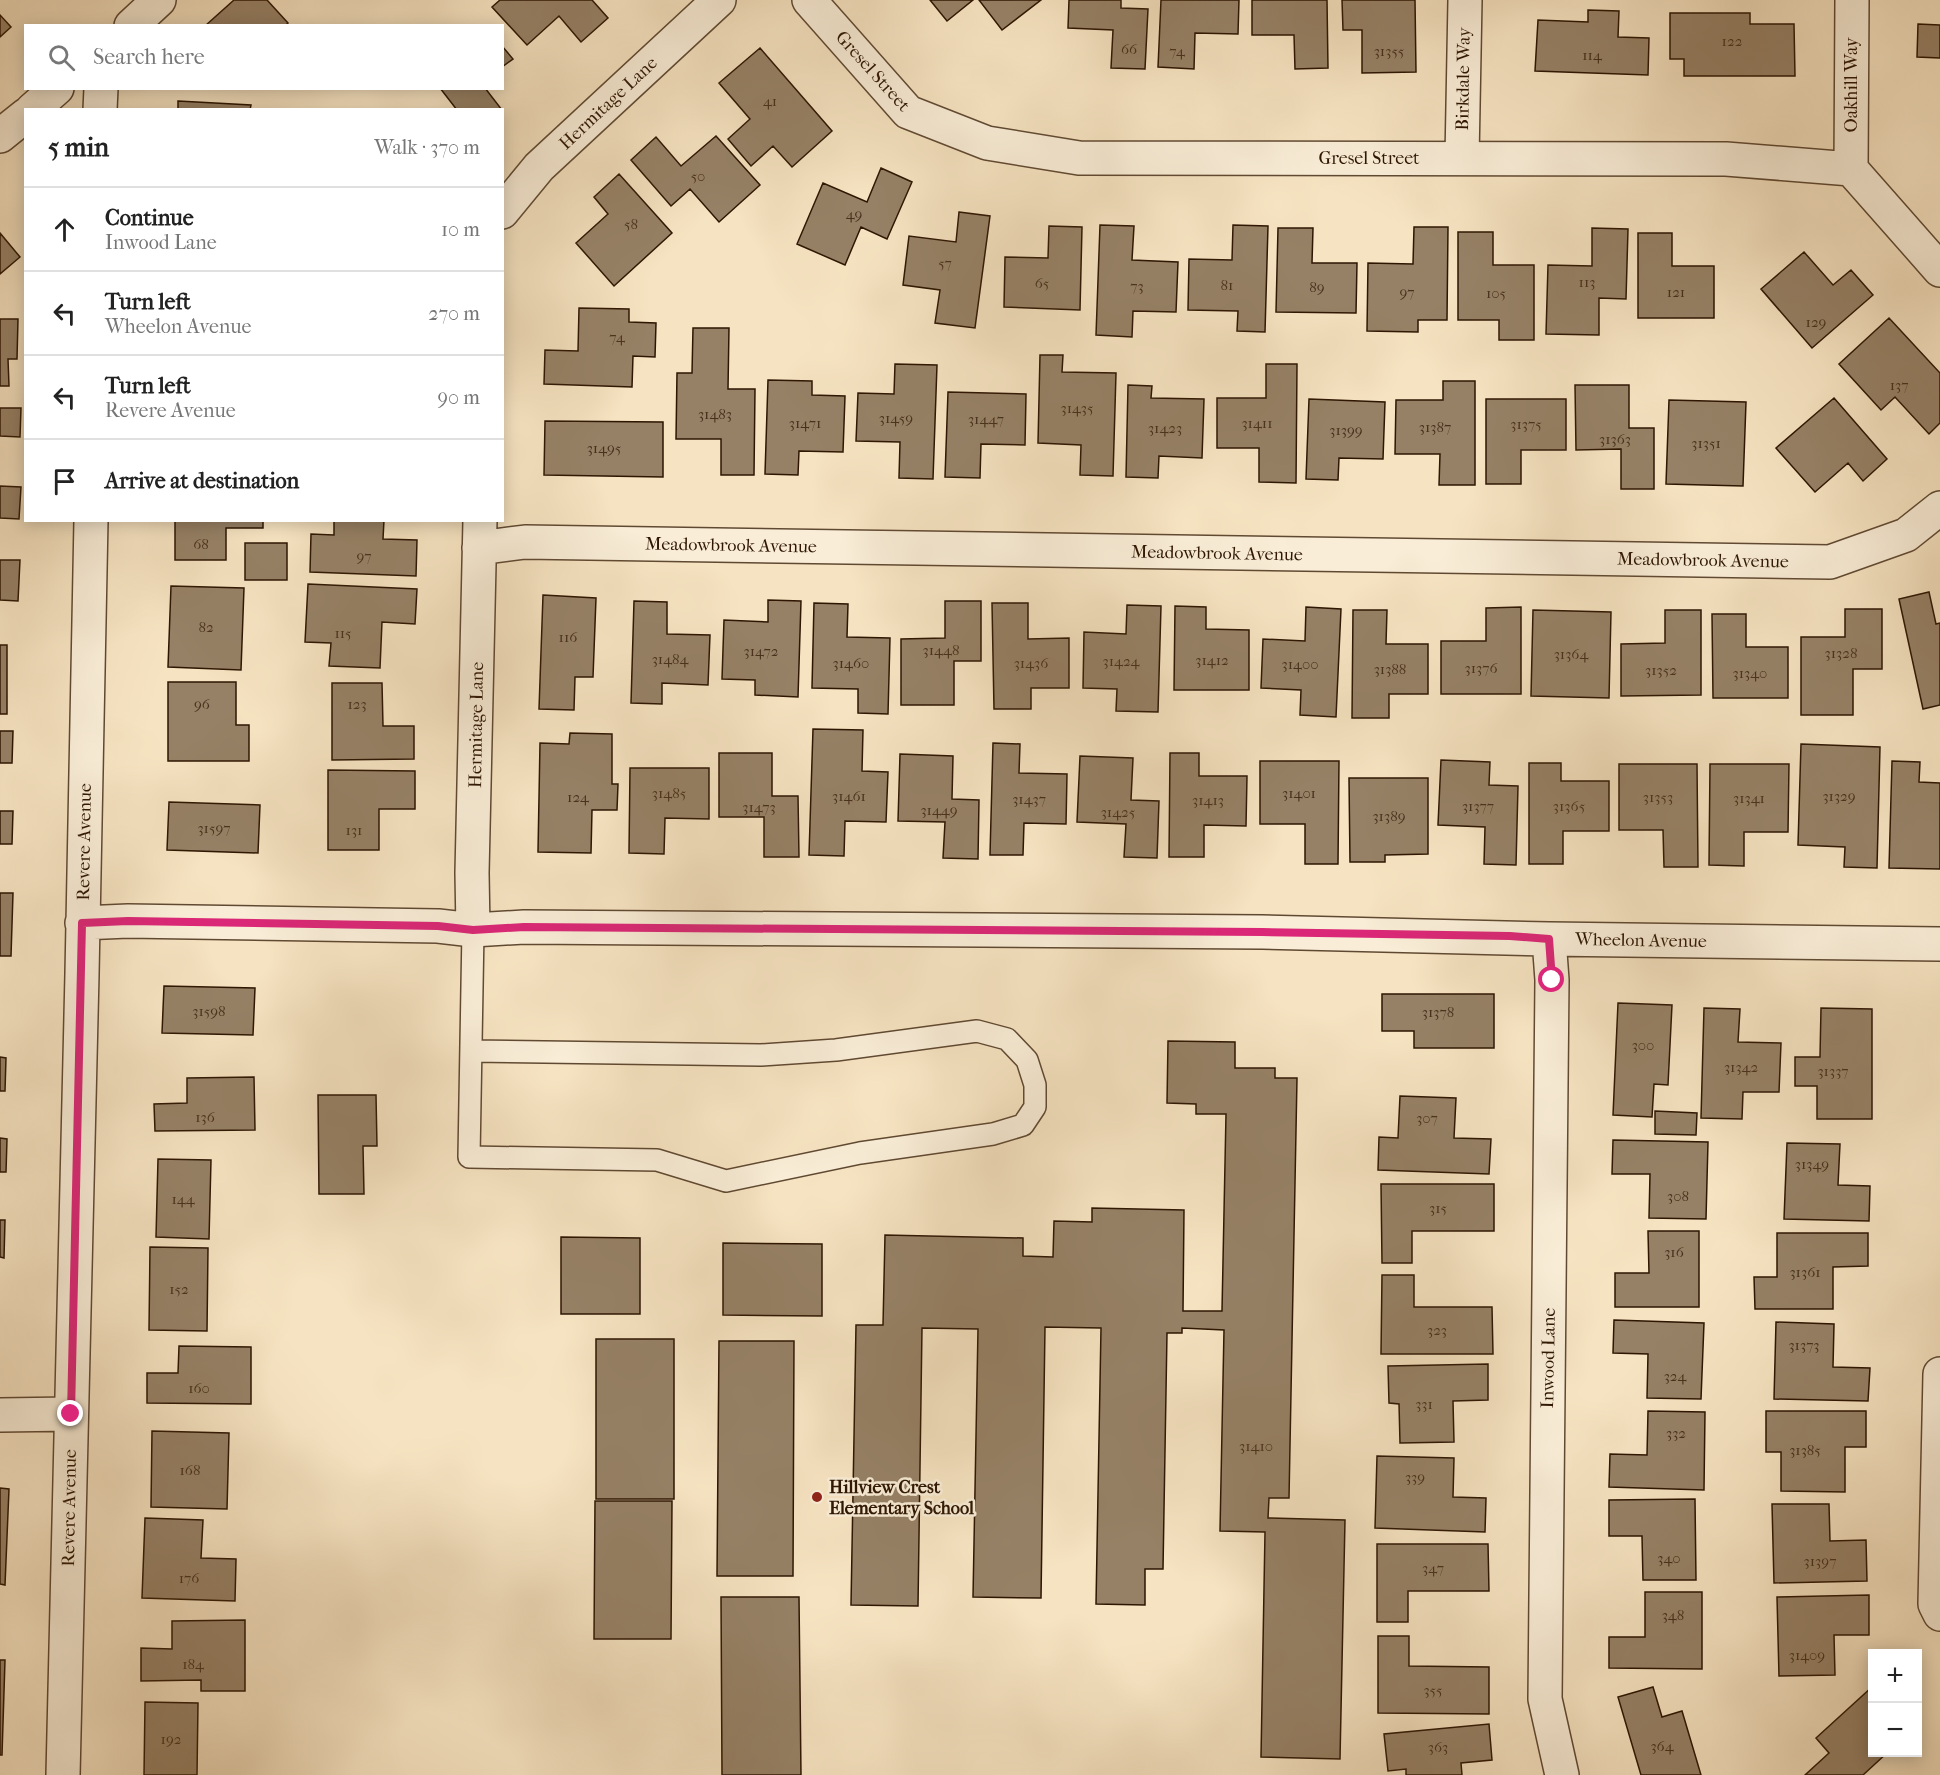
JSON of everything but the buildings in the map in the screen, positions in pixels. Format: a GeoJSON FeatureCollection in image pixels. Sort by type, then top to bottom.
{"type":"FeatureCollection","features":[{"type":"Feature","properties":{"kind":"street"},"geometry":{"type":"LineString","coordinates":[[132,24],[159,0]]}},
{"type":"Feature","properties":{"kind":"street","name":"Hermitage Lane"},"geometry":{"type":"LineString","coordinates":[[504,210],[539,166],[720,0]]}},
{"type":"Feature","properties":{"kind":"street","name":"Gresel Street"},"geometry":{"type":"LineString","coordinates":[[809,0],[908,112],[987,143],[1079,158],[1726,159],[1851,169]]}},
{"type":"Feature","properties":{"kind":"street","name":"Birkdale Way"},"geometry":{"type":"LineString","coordinates":[[1462,159],[1465,0]]}},
{"type":"Feature","properties":{"kind":"street","name":"Oakhill Way"},"geometry":{"type":"LineString","coordinates":[[1851,169],[1852,0]]}},
{"type":"Feature","properties":{"kind":"street"},"geometry":{"type":"LineString","coordinates":[[34,108],[55,90]]}},
{"type":"Feature","properties":{"kind":"street"},"geometry":{"type":"LineString","coordinates":[[100,108],[101,90]]}},
{"type":"Feature","properties":{"kind":"street"},"geometry":{"type":"LineString","coordinates":[[0,136],[24,117]]}},
{"type":"Feature","properties":{"kind":"street"},"geometry":{"type":"LineString","coordinates":[[1851,169],[1940,270]]}},
{"type":"Feature","properties":{"kind":"street","name":"Meadowbrook Avenue"},"geometry":{"type":"LineString","coordinates":[[479,534],[525,542],[1830,562],[1906,535],[1940,508]]}},
{"type":"Feature","properties":{"kind":"street","name":"Revere Avenue"},"geometry":{"type":"LineString","coordinates":[[63,1775],[91,522]]}},
{"type":"Feature","properties":{"kind":"street","name":"Hermitage Lane"},"geometry":{"type":"LineString","coordinates":[[473,930],[472,873],[479,534]]}},
{"type":"Feature","properties":{"kind":"street","name":"Wheelon Avenue"},"geometry":{"type":"LineString","coordinates":[[82,923],[128,921],[402,926],[473,930],[524,927],[1262,932],[1549,939],[1940,944]]}},
{"type":"Feature","properties":{"kind":"street","name":"Inwood Lane"},"geometry":{"type":"LineString","coordinates":[[1549,939],[1552,980],[1545,1699],[1562,1775]]}},
{"type":"Feature","properties":{"kind":"street"},"geometry":{"type":"LineString","coordinates":[[1940,1374],[1935,1604],[1940,1614]]}},
{"type":"Feature","properties":{"kind":"street"},"geometry":{"type":"LineString","coordinates":[[0,1415],[71,1414]]}},
{"type":"Feature","properties":{"kind":"lane"},"geometry":{"type":"LineString","coordinates":[[471,1052],[761,1055],[836,1050],[977,1031],[1007,1039],[1027,1060],[1035,1084],[1035,1107],[1023,1125],[993,1134],[860,1153],[726,1181],[657,1160],[469,1157],[473,930]]}},
{"type":"Feature","properties":{"kind":"place","name":"Hillview Crest Elementary School"},"geometry":{"type":"Point","coordinates":[817,1497]}},
{"type":"Feature","properties":{"kind":"route"},"geometry":{"type":"LineString","coordinates":[[71,1414],[82,923],[128,921],[438,926],[473,930],[524,927],[1510,936],[1549,939],[1552,980]]}}]}
